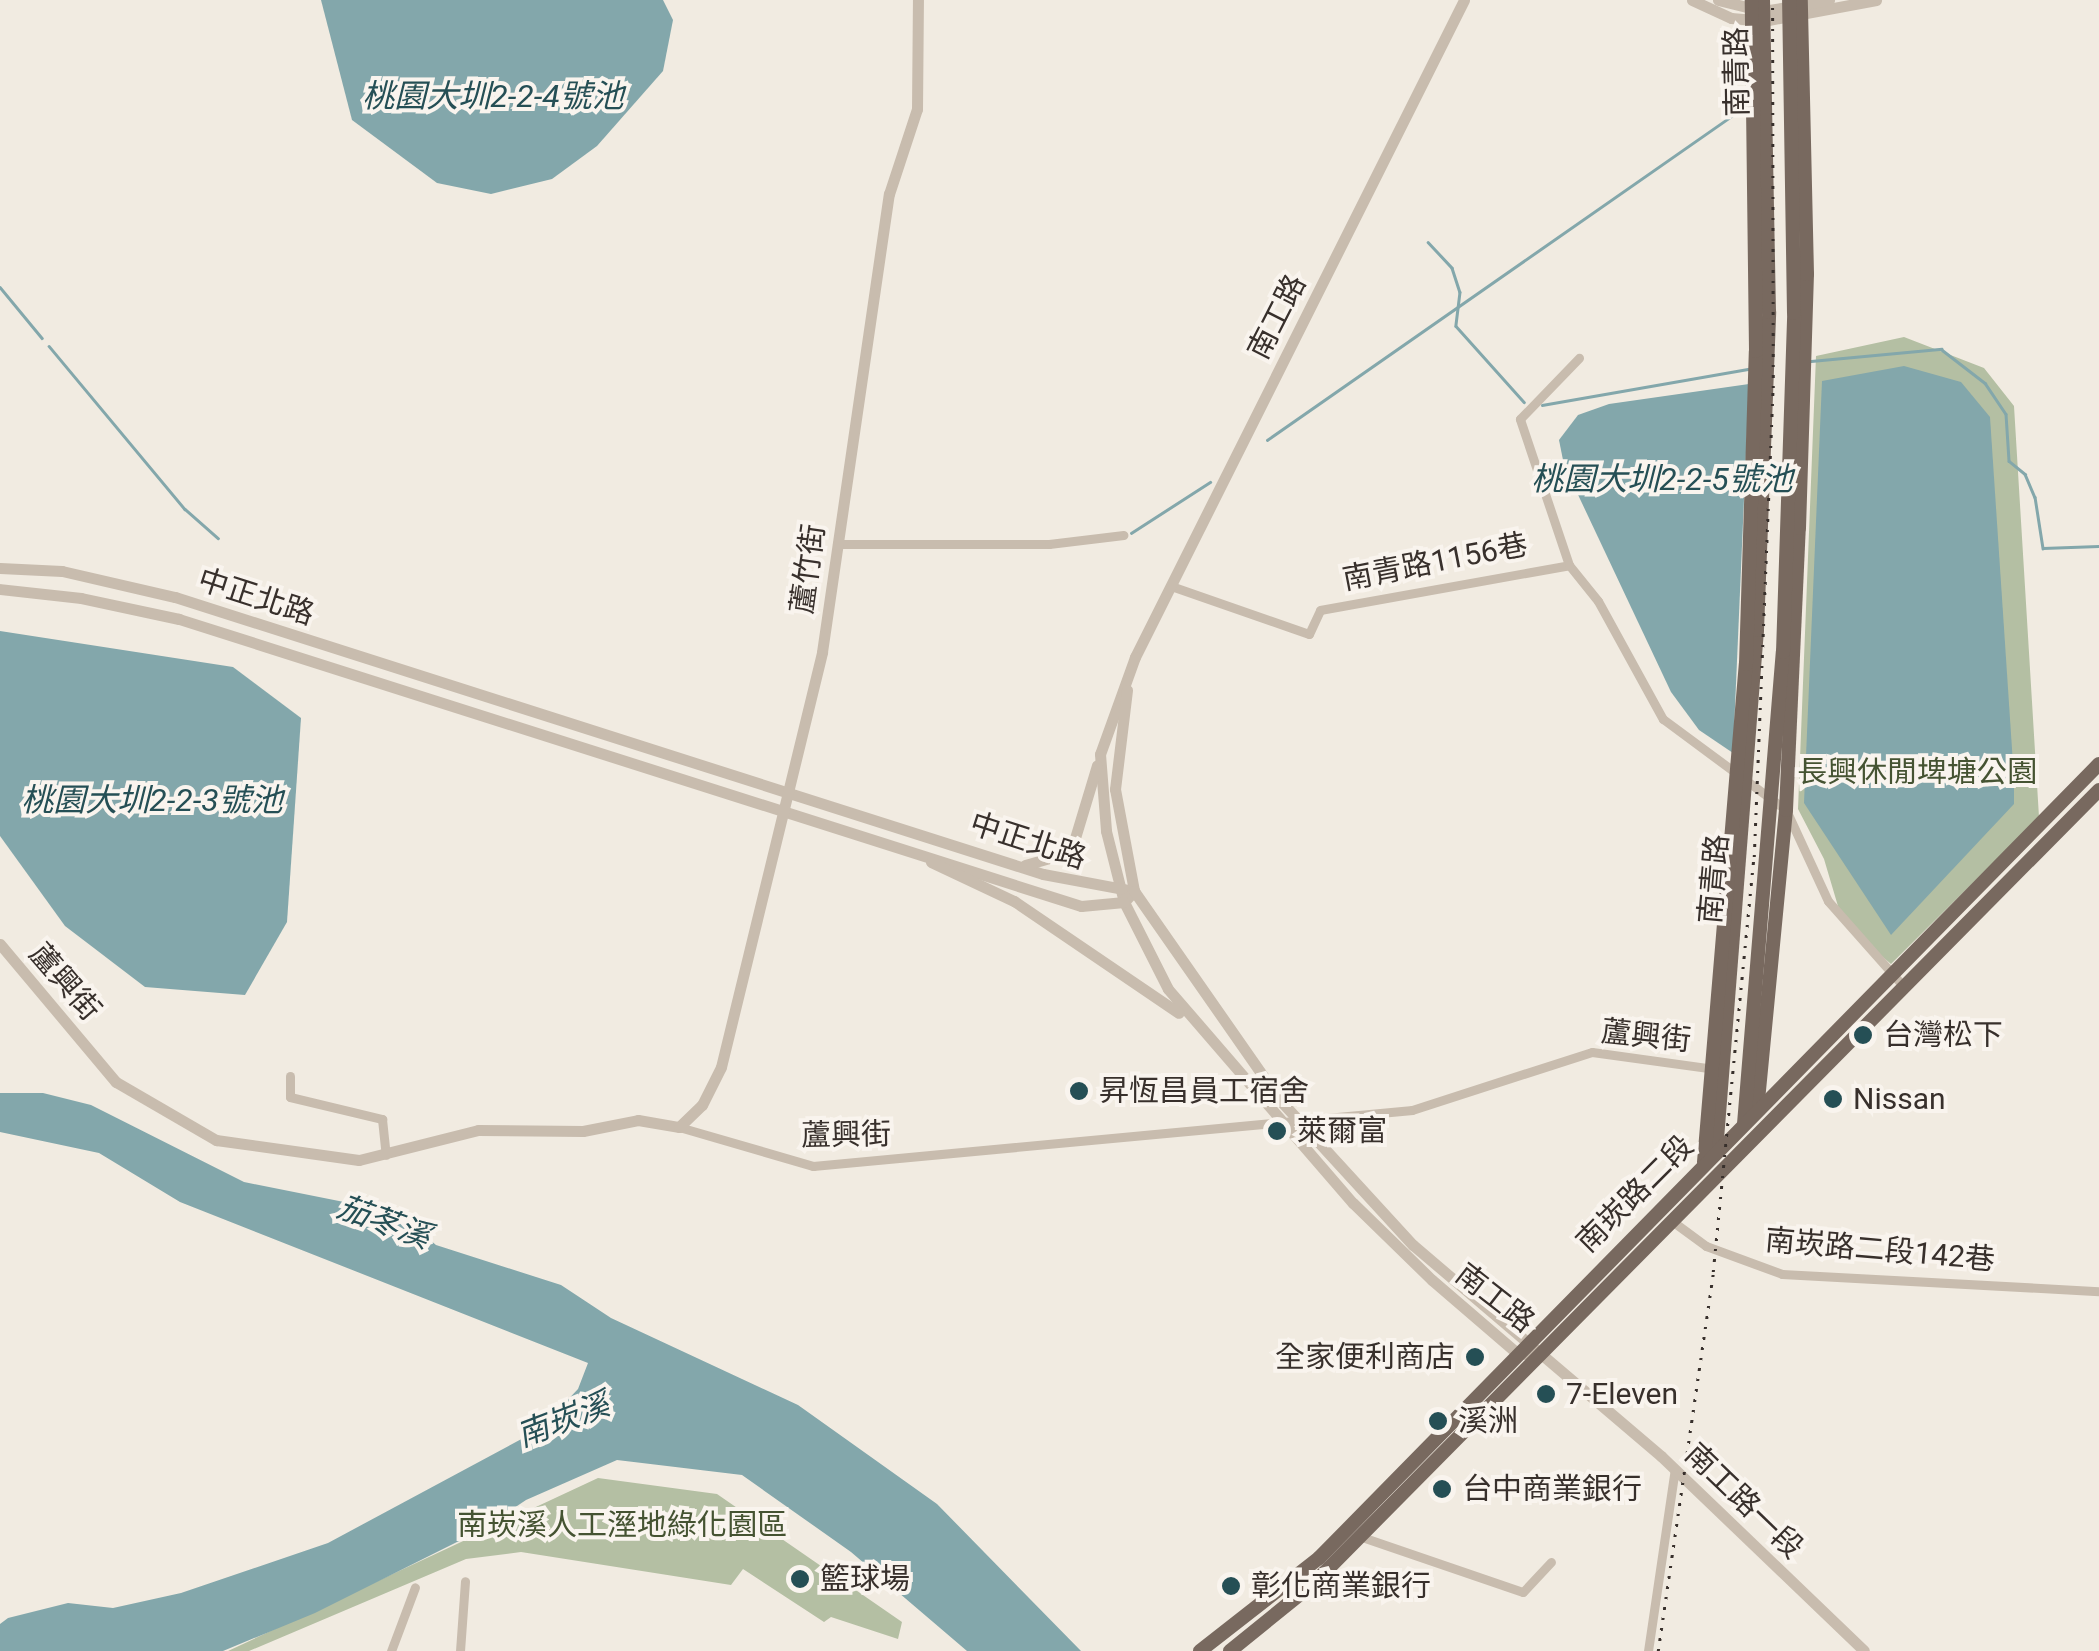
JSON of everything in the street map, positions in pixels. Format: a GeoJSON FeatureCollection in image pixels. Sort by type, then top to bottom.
{"type":"FeatureCollection","features":[{"type":"Feature","properties":{"kind":"main road","name":"南青路"},"geometry":{"type":"LineString","coordinates":[[1749,1146],[1744,1122],[1784,619],[1794,313],[1791,61],[1795,9]]}},
{"type":"Feature","properties":{"kind":"main road"},"geometry":{"type":"LineString","coordinates":[[1749,1146],[1757,1109],[1786,810],[1798,568],[1807,274],[1804,112],[1795,9]]}},
{"type":"Feature","properties":{"kind":"main road","name":"南青路"},"geometry":{"type":"LineString","coordinates":[[1716,1172],[1710,1156],[1758,590],[1768,262],[1757,11]]}},
{"type":"Feature","properties":{"kind":"main road"},"geometry":{"type":"LineString","coordinates":[[1704,1184],[1710,1156],[1714,1069],[1744,774],[1756,312],[1757,11]]}},
{"type":"Feature","properties":{"kind":"main road","name":"南青路"},"geometry":{"type":"LineString","coordinates":[[1791,61],[1804,112]]}},
{"type":"Feature","properties":{"kind":"main road","name":"南青路"},"geometry":{"type":"LineString","coordinates":[[1756,312],[1768,262]]}},
{"type":"Feature","properties":{"kind":"main road","name":"南青路"},"geometry":{"type":"LineString","coordinates":[[1748,554],[1758,590]]}},
{"type":"Feature","properties":{"kind":"main road","name":"南青路"},"geometry":{"type":"LineString","coordinates":[[1784,619],[1798,568]]}},
{"type":"Feature","properties":{"kind":"main road","name":"南崁路二段"},"geometry":{"type":"LineString","coordinates":[[1230,1651],[1360,1536],[1710,1156],[2099,764]]}},
{"type":"Feature","properties":{"kind":"main road","name":"南崁路二段"},"geometry":{"type":"LineString","coordinates":[[1200,1651],[1314,1562],[1527,1351],[1670,1220],[1716,1172],[1749,1146],[2099,790]]}},
{"type":"Feature","properties":{"kind":"street","name":"蘆竹街"},"geometry":{"type":"LineString","coordinates":[[679,1127],[702,1105],[721,1067],[780,810],[822,652],[889,194],[917,109],[918,0]]}},
{"type":"Feature","properties":{"kind":"street","name":"南工路"},"geometry":{"type":"LineString","coordinates":[[1464,0],[1136,657],[1100,754],[1106,831],[1124,902],[1154,967],[1205,1038],[1352,1204],[1527,1351]]}},
{"type":"Feature","properties":{"kind":"street"},"geometry":{"type":"LineString","coordinates":[[1692,0],[1757,11],[1872,0]]}},
{"type":"Feature","properties":{"kind":"street"},"geometry":{"type":"LineString","coordinates":[[1718,0],[1757,11]]}},
{"type":"Feature","properties":{"kind":"street"},"geometry":{"type":"LineString","coordinates":[[1795,9],[1829,0]]}},
{"type":"Feature","properties":{"kind":"street"},"geometry":{"type":"LineString","coordinates":[[1569,565],[1520,420],[1579,358]]}},
{"type":"Feature","properties":{"kind":"street"},"geometry":{"type":"LineString","coordinates":[[837,544],[1049,544],[1122,535]]}},
{"type":"Feature","properties":{"kind":"street","name":"南青路1156巷"},"geometry":{"type":"LineString","coordinates":[[1171,586],[1232,613],[1309,634],[1320,610],[1569,565],[1598,601],[1663,719],[1685,742],[1744,774],[1786,810]]}},
{"type":"Feature","properties":{"kind":"street","name":"中正北路"},"geometry":{"type":"LineString","coordinates":[[0,568],[62,571],[175,597],[1083,886],[1121,886],[1134,892]]}},
{"type":"Feature","properties":{"kind":"street","name":"中正北路"},"geometry":{"type":"LineString","coordinates":[[0,590],[178,619],[1081,906],[1124,902]]}},
{"type":"Feature","properties":{"kind":"street","name":"南工路"},"geometry":{"type":"LineString","coordinates":[[1136,657],[1115,789],[1134,892],[1296,1117],[1412,1245],[1527,1351]]}},
{"type":"Feature","properties":{"kind":"street"},"geometry":{"type":"LineString","coordinates":[[1025,865],[1056,856],[1075,838],[1100,754]]}},
{"type":"Feature","properties":{"kind":"street"},"geometry":{"type":"LineString","coordinates":[[1786,810],[1828,900],[1904,986]]}},
{"type":"Feature","properties":{"kind":"street"},"geometry":{"type":"LineString","coordinates":[[914,853],[1014,901],[1108,959],[1161,996],[1205,1038]]}},
{"type":"Feature","properties":{"kind":"street"},"geometry":{"type":"LineString","coordinates":[[1124,902],[1134,892]]}},
{"type":"Feature","properties":{"kind":"street","name":"蘆興街"},"geometry":{"type":"LineString","coordinates":[[0,944],[116,1082],[196,1134],[359,1160],[478,1130],[584,1130],[638,1120],[679,1127],[813,1166],[1296,1117],[1412,1110],[1592,1052],[1714,1069]]}},
{"type":"Feature","properties":{"kind":"street"},"geometry":{"type":"LineString","coordinates":[[290,1076],[290,1097],[382,1119],[386,1155]]}},
{"type":"Feature","properties":{"kind":"street","name":"南崁路二段142巷"},"geometry":{"type":"LineString","coordinates":[[1670,1220],[1706,1246],[1782,1274],[2099,1292]]}},
{"type":"Feature","properties":{"kind":"street","name":"南工路一段"},"geometry":{"type":"LineString","coordinates":[[1527,1351],[1675,1469],[1864,1651]]}},
{"type":"Feature","properties":{"kind":"street"},"geometry":{"type":"LineString","coordinates":[[1648,1651],[1675,1469]]}},
{"type":"Feature","properties":{"kind":"street"},"geometry":{"type":"LineString","coordinates":[[1360,1536],[1523,1592],[1550,1562]]}},
{"type":"Feature","properties":{"kind":"street"},"geometry":{"type":"LineString","coordinates":[[460,1651],[465,1581]]}},
{"type":"Feature","properties":{"kind":"street"},"geometry":{"type":"LineString","coordinates":[[390,1651],[416,1588]]}},
{"type":"Feature","properties":{"kind":"green space","name":"桃園大圳2-2-5號池"},"geometry":{"type":"Polygon","coordinates":[[[1904,337],[1984,368],[2014,406],[2039,817],[1891,964],[1843,923],[1824,859],[1798,809],[1816,356],[1904,337]]]}},
{"type":"Feature","properties":{"kind":"green space","name":"南崁溪人工溼地綠化園區"},"geometry":{"type":"Polygon","coordinates":[[[598,1478],[717,1494],[902,1622],[898,1639],[831,1617],[824,1622],[743,1569],[731,1585],[521,1552],[466,1559],[249,1651],[228,1651],[598,1478]]]}},
{"type":"Feature","properties":{"kind":"water","name":"桃園大圳2-2-4號池"},"geometry":{"type":"Polygon","coordinates":[[[321,0],[663,0],[673,20],[663,71],[597,146],[552,179],[491,194],[437,183],[352,120],[321,0]]]}},
{"type":"Feature","properties":{"kind":"water","name":"桃園大圳2-2-5號池"},"geometry":{"type":"Polygon","coordinates":[[[1904,366],[1961,382],[1990,417],[2014,804],[1891,935],[1804,803],[1822,381],[1904,366]]]}},
{"type":"Feature","properties":{"kind":"water","name":"桃園大圳2-2-5號池"},"geometry":{"type":"Polygon","coordinates":[[[1749,384],[1733,753],[1699,730],[1671,692],[1564,465],[1559,440],[1578,415],[1609,404],[1749,384]]]}},
{"type":"Feature","properties":{"kind":"water","name":"桃園大圳2-2-3號池"},"geometry":{"type":"Polygon","coordinates":[[[0,631],[233,667],[301,718],[287,922],[245,995],[145,987],[65,926],[0,836],[0,631]]]}},
{"type":"Feature","properties":{"kind":"water"},"geometry":{"type":"Polygon","coordinates":[[[0,1093],[43,1093],[91,1105],[244,1182],[364,1206],[416,1228],[436,1245],[561,1285],[611,1318],[798,1405],[937,1504],[1081,1651],[967,1651],[851,1552],[742,1475],[617,1460],[526,1500],[481,1530],[315,1613],[223,1651],[0,1651],[0,1624],[8,1618],[68,1603],[113,1608],[181,1593],[328,1543],[540,1429],[578,1389],[588,1363],[180,1202],[99,1153],[0,1132],[0,1093]]]}},
{"type":"Feature","properties":{"kind":"waterway"},"geometry":{"type":"LineString","coordinates":[[1267,440],[1746,106]]}},
{"type":"Feature","properties":{"kind":"waterway"},"geometry":{"type":"LineString","coordinates":[[1428,242],[1452,268],[1460,292],[1456,326],[1524,402]]}},
{"type":"Feature","properties":{"kind":"waterway"},"geometry":{"type":"LineString","coordinates":[[0,287],[42,338]]}},
{"type":"Feature","properties":{"kind":"waterway"},"geometry":{"type":"LineString","coordinates":[[49,346],[185,509],[218,538]]}},
{"type":"Feature","properties":{"kind":"waterway"},"geometry":{"type":"LineString","coordinates":[[1811,361],[1941,349],[1985,383],[2006,414],[2009,461],[2025,474],[2035,497],[2043,548],[2099,546]]}},
{"type":"Feature","properties":{"kind":"waterway"},"geometry":{"type":"LineString","coordinates":[[1542,405],[1749,369]]}},
{"type":"Feature","properties":{"kind":"waterway"},"geometry":{"type":"LineString","coordinates":[[1131,533],[1210,482]]}},
{"type":"Feature","properties":{"kind":"railway"},"geometry":{"type":"LineString","coordinates":[[1658,1651],[1713,1272],[1754,857],[1773,388],[1772,0]]}},
{"type":"Feature","properties":{"kind":"place","name":"台灣松下"},"geometry":{"type":"Point","coordinates":[1863,1035]}},
{"type":"Feature","properties":{"kind":"place","name":"昇恆昌員工宿舍"},"geometry":{"type":"Point","coordinates":[1079,1091]}},
{"type":"Feature","properties":{"kind":"place","name":"Nissan"},"geometry":{"type":"Point","coordinates":[1833,1099]}},
{"type":"Feature","properties":{"kind":"place","name":"萊爾富"},"geometry":{"type":"Point","coordinates":[1277,1131]}},
{"type":"Feature","properties":{"kind":"place","name":"全家便利商店"},"geometry":{"type":"Point","coordinates":[1475,1357]}},
{"type":"Feature","properties":{"kind":"place","name":"7-Eleven"},"geometry":{"type":"Point","coordinates":[1546,1394]}},
{"type":"Feature","properties":{"kind":"place","name":"溪洲"},"geometry":{"type":"Point","coordinates":[1438,1421]}},
{"type":"Feature","properties":{"kind":"place","name":"台中商業銀行"},"geometry":{"type":"Point","coordinates":[1442,1489]}},
{"type":"Feature","properties":{"kind":"place","name":"籃球場"},"geometry":{"type":"Point","coordinates":[800,1579]}},
{"type":"Feature","properties":{"kind":"place","name":"彰化商業銀行"},"geometry":{"type":"Point","coordinates":[1231,1586]}},
{"type":"Feature","properties":{"kind":"park label","name":"長興休閒埤塘公園"},"geometry":{"type":"Point","coordinates":[1917,772]}},
{"type":"Feature","properties":{"kind":"water label","name":"茄苳溪"},"geometry":{"type":"Point","coordinates":[384,1222]}},
{"type":"Feature","properties":{"kind":"water label","name":"南崁溪"},"geometry":{"type":"Point","coordinates":[563,1420]}}]}
